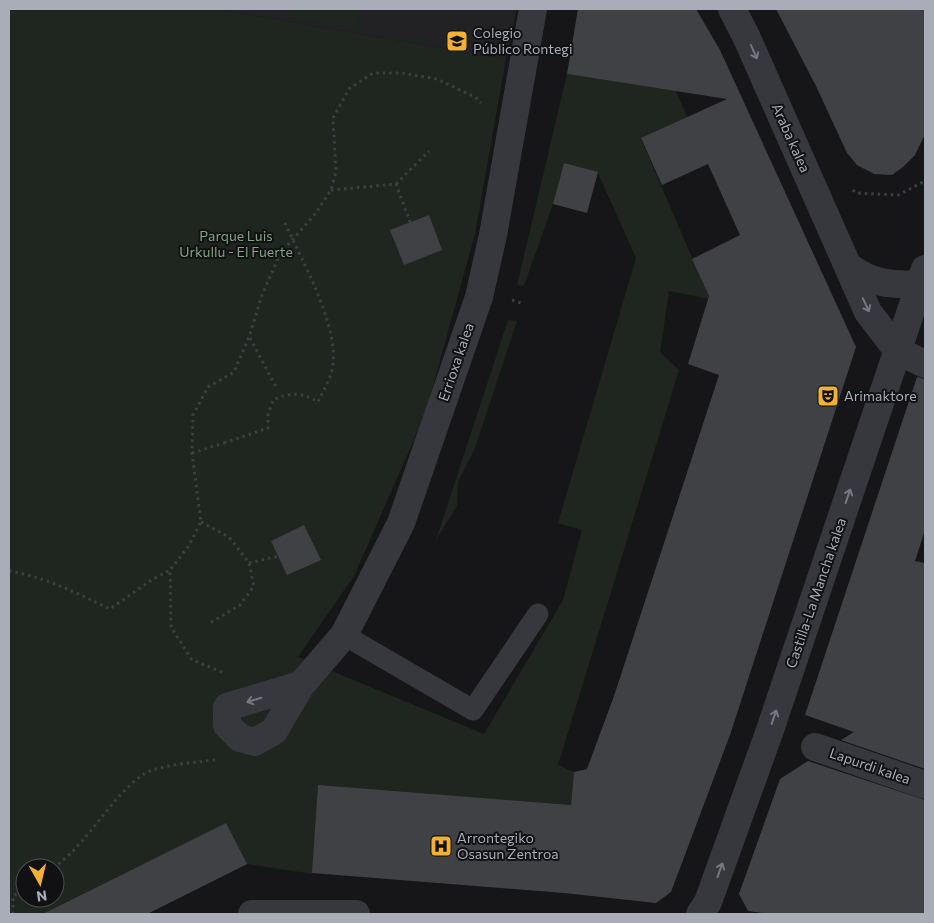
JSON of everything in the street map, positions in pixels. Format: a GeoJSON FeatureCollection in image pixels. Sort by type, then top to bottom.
{"type":"FeatureCollection","features":[{"type":"Feature","properties":{"kind":"street","name":"Errioxa kalea"},"geometry":{"type":"LineString","coordinates":[[240,738],[256,742],[274,731],[300,685],[344,635],[401,522],[479,297],[493,235],[533,9]]}},
{"type":"Feature","properties":{"kind":"street","name":"Araba kalea"},"geometry":{"type":"LineString","coordinates":[[732,9],[746,36],[868,312],[898,351]]}},
{"type":"Feature","properties":{"kind":"street"},"geometry":{"type":"LineString","coordinates":[[849,267],[866,279],[897,285],[923,277]]}},
{"type":"Feature","properties":{"kind":"street","name":"Castilla-La Mancha kalea"},"geometry":{"type":"LineString","coordinates":[[700,914],[708,902],[770,730],[923,277]]}},
{"type":"Feature","properties":{"kind":"street"},"geometry":{"type":"LineString","coordinates":[[898,351],[925,364]]}},
{"type":"Feature","properties":{"kind":"street"},"geometry":{"type":"LineString","coordinates":[[240,738],[228,725],[227,708],[300,685]]}},
{"type":"Feature","properties":{"kind":"street","name":"Lapurdi kalea"},"geometry":{"type":"LineString","coordinates":[[815,746],[925,785]]}},
{"type":"Feature","properties":{"kind":"street"},"geometry":{"type":"LineString","coordinates":[[252,914],[356,914]]}},
{"type":"Feature","properties":{"kind":"lane"},"geometry":{"type":"LineString","coordinates":[[344,635],[474,710],[538,614]]}},
{"type":"Feature","properties":{"kind":"path"},"geometry":{"type":"LineString","coordinates":[[9,571],[27,574],[66,588],[110,609],[150,581],[170,570],[188,547],[201,522],[192,453],[193,416],[208,387],[234,372],[249,337],[262,295],[280,254],[315,214],[331,190],[336,172],[333,118],[349,89],[373,73],[402,73],[437,79],[475,97],[510,132]]}},
{"type":"Feature","properties":{"kind":"path"},"geometry":{"type":"LineString","coordinates":[[331,190],[396,184],[429,151]]}},
{"type":"Feature","properties":{"kind":"path"},"geometry":{"type":"LineString","coordinates":[[808,176],[833,171],[856,193],[873,194],[898,195],[925,181]]}},
{"type":"Feature","properties":{"kind":"path"},"geometry":{"type":"LineString","coordinates":[[396,184],[410,222]]}},
{"type":"Feature","properties":{"kind":"path"},"geometry":{"type":"LineString","coordinates":[[192,453],[268,428],[268,415],[273,400],[287,393],[307,396],[318,402],[332,372],[333,347],[328,319],[284,221]]}},
{"type":"Feature","properties":{"kind":"path"},"geometry":{"type":"LineString","coordinates":[[249,337],[276,387]]}},
{"type":"Feature","properties":{"kind":"path"},"geometry":{"type":"LineString","coordinates":[[201,522],[229,537],[249,563],[254,586],[240,605],[210,623]]}},
{"type":"Feature","properties":{"kind":"path"},"geometry":{"type":"LineString","coordinates":[[249,563],[279,556]]}},
{"type":"Feature","properties":{"kind":"path"},"geometry":{"type":"LineString","coordinates":[[170,570],[172,627],[192,660],[228,674]]}},
{"type":"Feature","properties":{"kind":"path"},"geometry":{"type":"LineString","coordinates":[[64,858],[92,832],[118,798],[145,773],[188,762],[218,760],[240,738]]}},
{"type":"Feature","properties":{"kind":"path"},"geometry":{"type":"LineString","coordinates":[[13,914],[13,896],[15,895]]}},
{"type":"Feature","properties":{"kind":"shaded area","name":"Colegio Público Rontegi"},"geometry":{"type":"Polygon","coordinates":[[[216,9],[517,9],[506,59],[216,9]]]}},
{"type":"Feature","properties":{"kind":"green space","name":"Parque Luis Urkullu - El Fuerte"},"geometry":{"type":"Polygon","coordinates":[[[9,9],[216,9],[506,59],[475,234],[425,415],[354,576],[298,657],[484,734],[563,600],[582,530],[558,523],[636,258],[598,173],[564,163],[553,204],[524,286],[517,285],[567,74],[657,88],[671,79],[687,117],[641,139],[710,299],[669,291],[660,352],[679,370],[558,765],[574,772],[571,805],[318,786],[313,874],[247,864],[147,914],[9,914],[9,9]]]}},
{"type":"Feature","properties":{"kind":"green space"},"geometry":{"type":"Polygon","coordinates":[[[288,9],[360,9],[356,29],[286,17],[288,9]]]}},
{"type":"Feature","properties":{"kind":"green space"},"geometry":{"type":"Polygon","coordinates":[[[508,320],[517,321],[475,448],[458,482],[457,506],[436,540],[508,320]]]}},
{"type":"Feature","properties":{"kind":"building"},"geometry":{"type":"Polygon","coordinates":[[[578,9],[696,9],[720,50],[856,347],[730,735],[671,892],[656,903],[564,893],[312,873],[318,785],[571,805],[574,772],[587,769],[614,696],[719,375],[688,364],[709,296],[692,259],[740,235],[708,164],[662,185],[641,138],[727,99],[567,74],[578,9]]]}},
{"type":"Feature","properties":{"kind":"building"},"geometry":{"type":"Polygon","coordinates":[[[776,9],[925,9],[925,134],[915,155],[903,167],[892,175],[874,174],[857,165],[847,153],[816,86],[776,9]]]}},
{"type":"Feature","properties":{"kind":"building"},"geometry":{"type":"Polygon","coordinates":[[[564,163],[598,172],[587,213],[553,204],[564,163]]]}},
{"type":"Feature","properties":{"kind":"building"},"geometry":{"type":"Polygon","coordinates":[[[429,215],[442,250],[404,265],[390,230],[429,215]]]}},
{"type":"Feature","properties":{"kind":"building"},"geometry":{"type":"Polygon","coordinates":[[[917,377],[925,379],[925,530],[915,561],[925,563],[925,769],[841,740],[854,732],[805,715],[917,377]]]}},
{"type":"Feature","properties":{"kind":"building"},"geometry":{"type":"Polygon","coordinates":[[[304,525],[321,560],[287,575],[271,541],[304,525]]]}},
{"type":"Feature","properties":{"kind":"building"},"geometry":{"type":"Polygon","coordinates":[[[808,761],[925,800],[925,914],[770,914],[748,911],[739,894],[780,779],[808,761]]]}},
{"type":"Feature","properties":{"kind":"building"},"geometry":{"type":"Polygon","coordinates":[[[226,823],[247,864],[147,914],[43,914],[55,908],[65,908],[65,903],[226,823]]]}},
{"type":"Feature","properties":{"kind":"place","name":"Colegio Público Rontegi"},"geometry":{"type":"Point","coordinates":[457,41]}},
{"type":"Feature","properties":{"kind":"place","name":"Arimaktore"},"geometry":{"type":"Point","coordinates":[828,396]}},
{"type":"Feature","properties":{"kind":"place","name":"Arrontegiko Osasun Zentroa"},"geometry":{"type":"Point","coordinates":[441,846]}}]}
